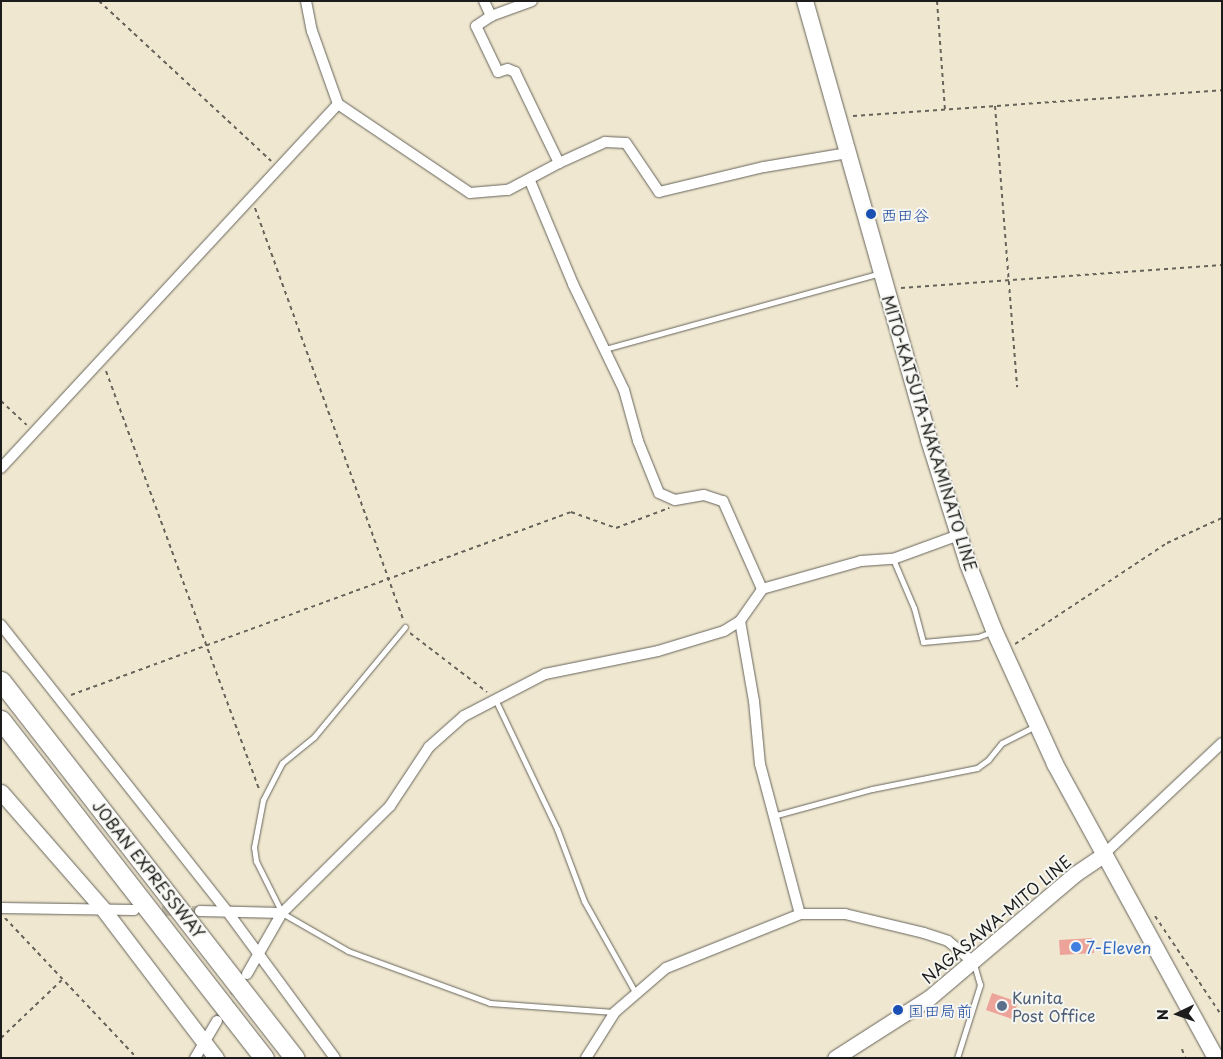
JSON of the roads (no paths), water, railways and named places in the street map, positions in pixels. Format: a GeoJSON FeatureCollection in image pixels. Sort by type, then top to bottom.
{"type":"FeatureCollection","features":[{"type":"Feature","properties":{"kind":"highway","name":"JOBAN EXPRESSWAY"},"geometry":{"type":"LineString","coordinates":[[1,681],[295,1058]]}},
{"type":"Feature","properties":{"kind":"highway","name":"JOBAN EXPRESSWAY"},"geometry":{"type":"LineString","coordinates":[[1,720],[264,1058]]}},
{"type":"Feature","properties":{"kind":"main road","name":"MITO-KATSUTA-NAKAMINATO LINE"},"geometry":{"type":"LineString","coordinates":[[805,1],[881,273],[959,535],[994,630],[1036,726],[1103,855],[1216,1058]]}},
{"type":"Feature","properties":{"kind":"street"},"geometry":{"type":"LineString","coordinates":[[306,1],[312,31],[338,104],[470,194],[508,190],[559,163],[605,142],[626,143],[659,192],[764,167],[848,153]]}},
{"type":"Feature","properties":{"kind":"street"},"geometry":{"type":"LineString","coordinates":[[484,1],[491,16]]}},
{"type":"Feature","properties":{"kind":"street"},"geometry":{"type":"LineString","coordinates":[[532,1],[491,16],[476,26],[498,72],[508,69],[515,72],[559,163]]}},
{"type":"Feature","properties":{"kind":"street"},"geometry":{"type":"LineString","coordinates":[[1,468],[338,104]]}},
{"type":"Feature","properties":{"kind":"street"},"geometry":{"type":"LineString","coordinates":[[530,180],[573,284],[624,390],[638,441],[659,493],[675,500],[704,495],[723,501],[762,589]]}},
{"type":"Feature","properties":{"kind":"street"},"geometry":{"type":"LineString","coordinates":[[247,974],[282,913],[390,806],[413,769],[445,730],[495,698],[545,674],[658,652],[724,631],[740,621],[762,589],[861,561],[894,559],[959,535]]}},
{"type":"Feature","properties":{"kind":"street"},"geometry":{"type":"LineString","coordinates":[[740,621],[754,700],[760,764],[772,817],[800,914]]}},
{"type":"Feature","properties":{"kind":"street"},"geometry":{"type":"LineString","coordinates":[[1,626],[227,911],[258,956],[335,1058]]}},
{"type":"Feature","properties":{"kind":"street"},"geometry":{"type":"LineString","coordinates":[[1103,855],[1222,743]]}},
{"type":"Feature","properties":{"kind":"street"},"geometry":{"type":"LineString","coordinates":[[1,792],[103,910],[216,1058]]}},
{"type":"Feature","properties":{"kind":"street","name":"NAGASAWA-MITO LINE"},"geometry":{"type":"LineString","coordinates":[[835,1058],[896,1021],[972,961],[1075,874],[1103,855]]}},
{"type":"Feature","properties":{"kind":"street"},"geometry":{"type":"LineString","coordinates":[[1,908],[134,910]]}},
{"type":"Feature","properties":{"kind":"street"},"geometry":{"type":"LineString","coordinates":[[200,911],[282,913]]}},
{"type":"Feature","properties":{"kind":"street"},"geometry":{"type":"LineString","coordinates":[[586,1058],[614,1012],[635,992],[666,968],[800,914],[845,914],[924,933],[948,941],[972,961]]}},
{"type":"Feature","properties":{"kind":"street"},"geometry":{"type":"LineString","coordinates":[[195,1058],[217,1021]]}},
{"type":"Feature","properties":{"kind":"lane"},"geometry":{"type":"LineString","coordinates":[[605,350],[881,273]]}},
{"type":"Feature","properties":{"kind":"lane"},"geometry":{"type":"LineString","coordinates":[[894,559],[914,608],[923,642],[978,637],[994,630]]}},
{"type":"Feature","properties":{"kind":"lane"},"geometry":{"type":"LineString","coordinates":[[405,627],[314,737],[282,763],[263,800],[254,847],[256,861],[282,913],[348,951],[490,1004],[614,1012]]}},
{"type":"Feature","properties":{"kind":"lane"},"geometry":{"type":"LineString","coordinates":[[495,698],[557,830],[584,901],[635,992]]}},
{"type":"Feature","properties":{"kind":"lane"},"geometry":{"type":"LineString","coordinates":[[772,817],[872,789],[977,768],[988,760],[1002,742],[1036,726]]}},
{"type":"Feature","properties":{"kind":"lane"},"geometry":{"type":"LineString","coordinates":[[958,1058],[980,985],[979,973],[972,961]]}},
{"type":"Feature","properties":{"kind":"tunnel"},"geometry":{"type":"LineString","coordinates":[[147,911],[200,911]]}},
{"type":"Feature","properties":{"kind":"tunnel"},"geometry":{"type":"LineString","coordinates":[[217,1021],[241,984]]}},
{"type":"Feature","properties":{"kind":"place","name":"西田谷"},"geometry":{"type":"Point","coordinates":[871,214]}},
{"type":"Feature","properties":{"kind":"place","name":"7-Eleven"},"geometry":{"type":"Point","coordinates":[1076,947]}},
{"type":"Feature","properties":{"kind":"place","name":"Kunita Post Office"},"geometry":{"type":"Point","coordinates":[1002,1006]}},
{"type":"Feature","properties":{"kind":"place","name":"国田局前"},"geometry":{"type":"Point","coordinates":[898,1010]}}]}
